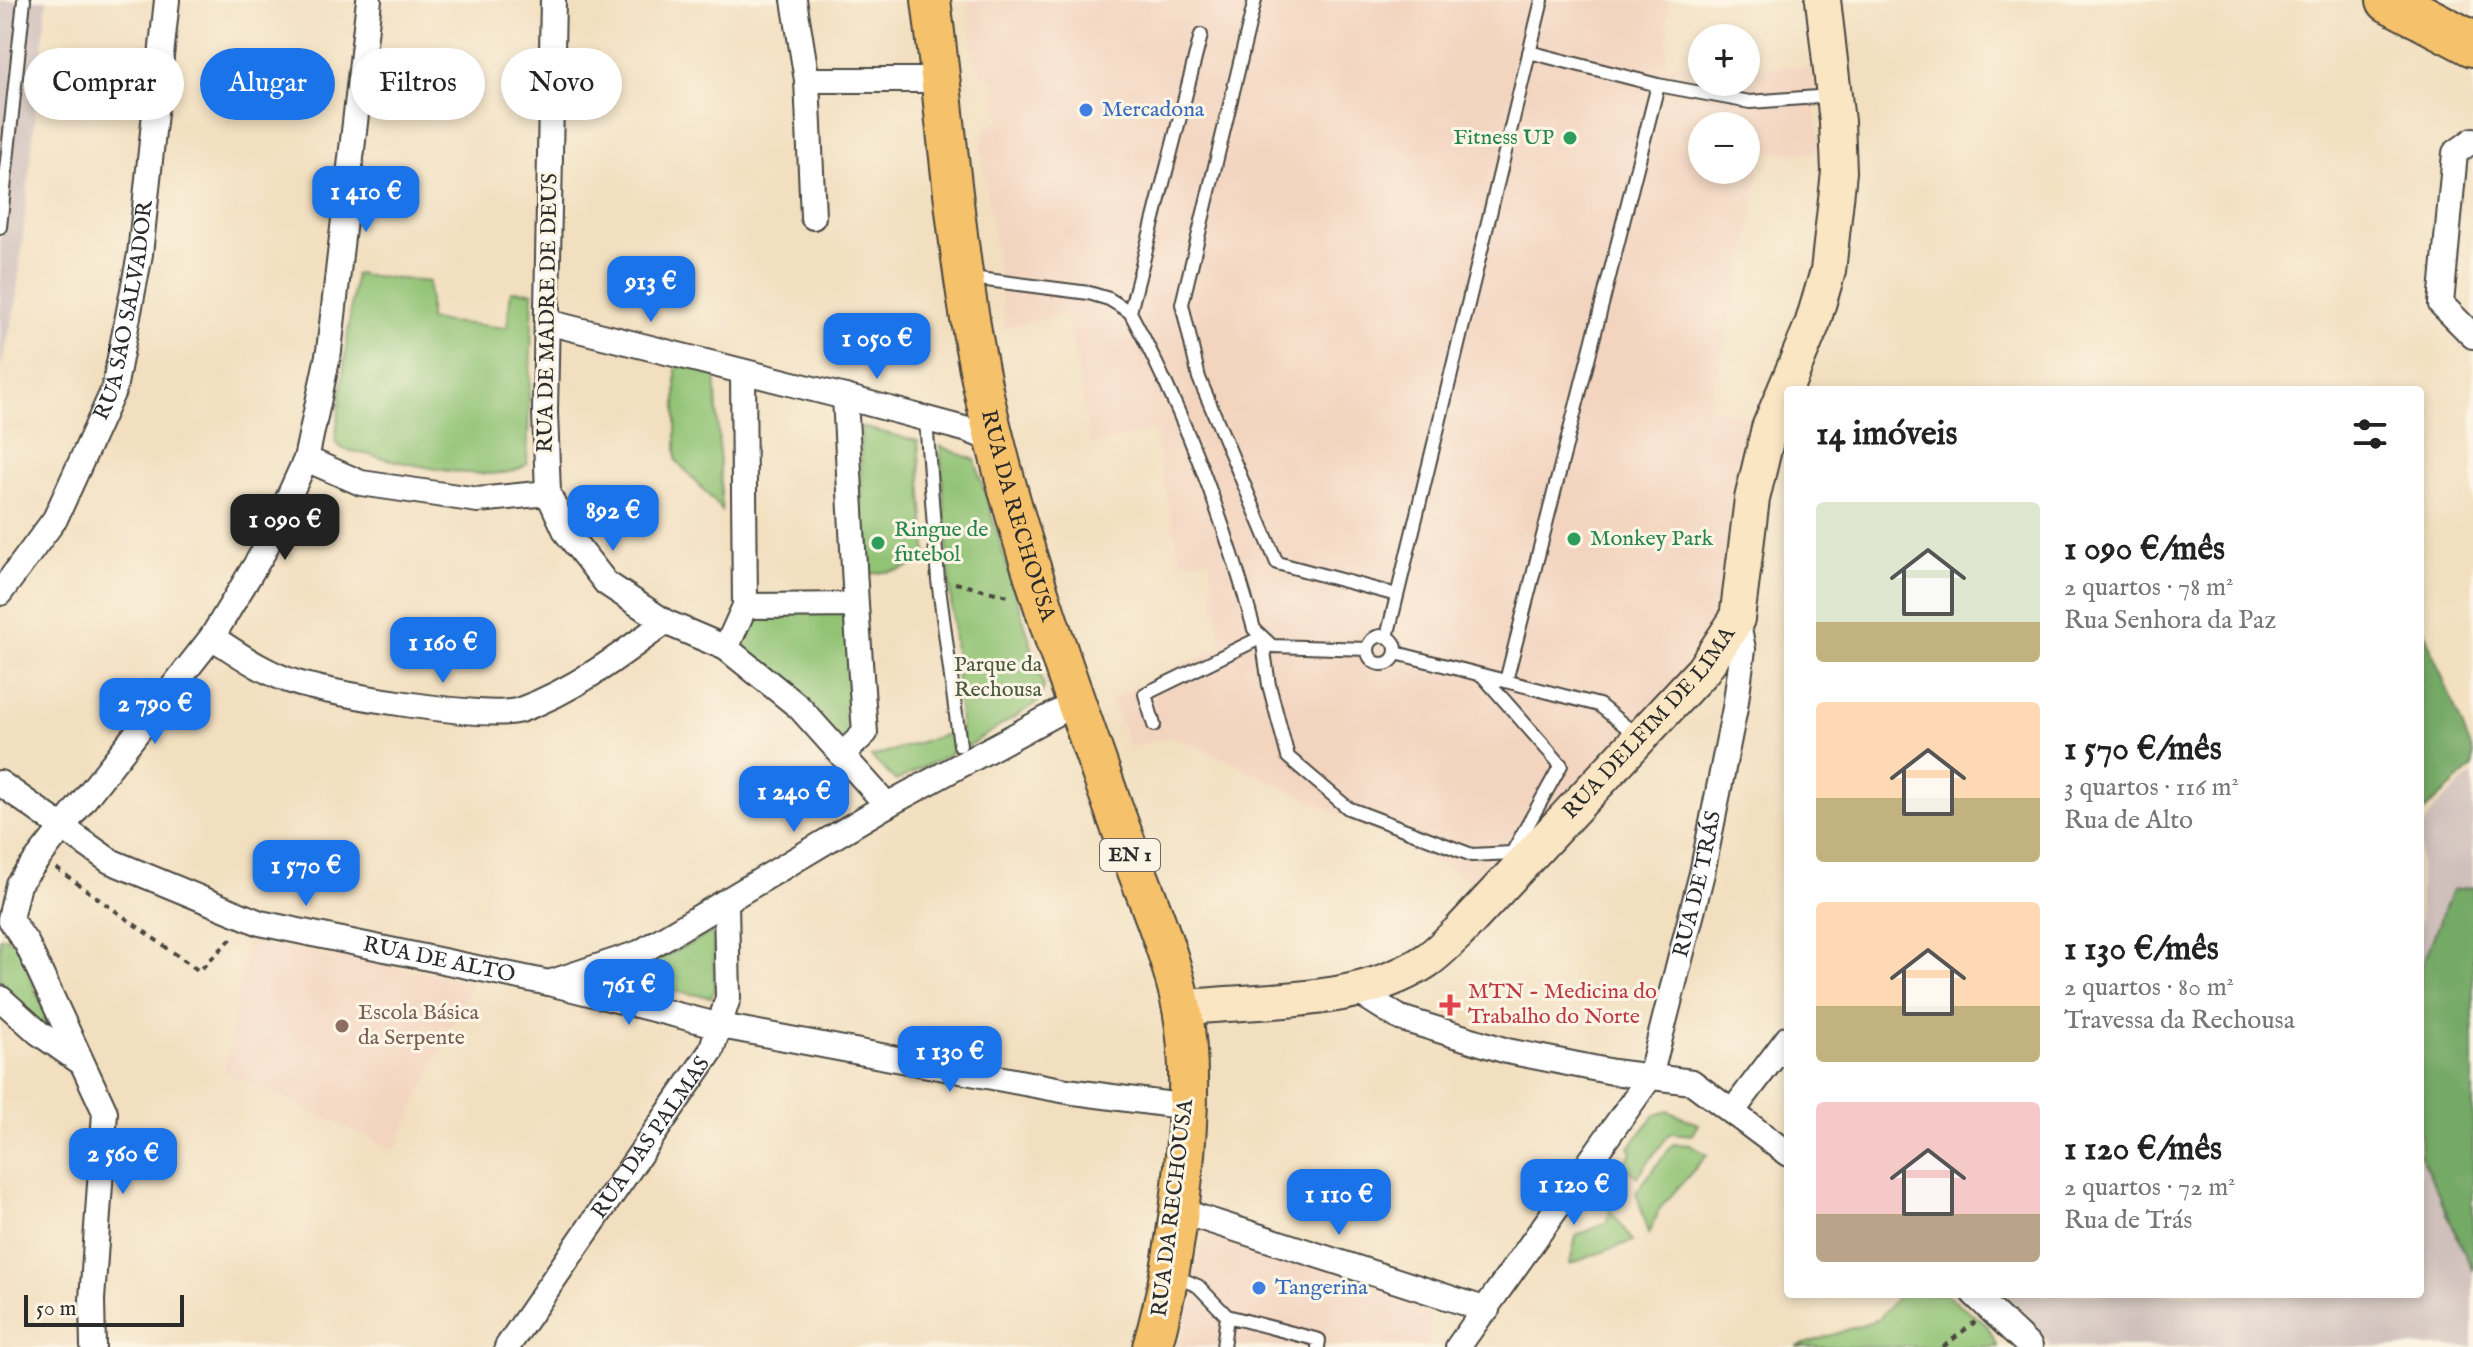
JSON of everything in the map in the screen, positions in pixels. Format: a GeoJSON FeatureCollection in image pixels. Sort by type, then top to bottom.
{"type":"FeatureCollection","features":[{"type":"Feature","properties":{"kind":"highway"},"geometry":{"type":"LineString","coordinates":[[2389,0],[2473,44]]}},
{"type":"Feature","properties":{"kind":"main road","name":"RUA DA RECHOUSA"},"geometry":{"type":"LineString","coordinates":[[931,0],[963,278],[995,441],[1077,702],[1182,1008],[1188,1059],[1188,1107],[1168,1274],[1152,1347]]}},
{"type":"Feature","properties":{"kind":"main road","name":"RUA DELFIM DE LIMA"},"geometry":{"type":"LineString","coordinates":[[1787,386],[1812,325],[1828,271],[1839,172],[1823,0]]}},
{"type":"Feature","properties":{"kind":"main road","name":"RUA DELFIM DE LIMA"},"geometry":{"type":"LineString","coordinates":[[1182,1008],[1357,991],[1427,960],[1448,942],[1703,670],[1737,619],[1752,499],[1769,428],[1784,392]]}},
{"type":"Feature","properties":{"kind":"street","name":"RUA SÃO SALVADOR"},"geometry":{"type":"LineString","coordinates":[[0,593],[55,519],[114,389],[140,254],[167,0]]}},
{"type":"Feature","properties":{"kind":"street"},"geometry":{"type":"LineString","coordinates":[[93,1347],[92,1300],[105,1112],[27,944],[5,921],[18,884],[212,637],[264,551],[306,459],[329,351],[369,0]]}},
{"type":"Feature","properties":{"kind":"street","name":"RUA DE MADRE DE DEUS"},"geometry":{"type":"LineString","coordinates":[[553,0],[545,412],[548,493],[566,532],[606,583],[665,622],[726,648],[799,707],[887,805]]}},
{"type":"Feature","properties":{"kind":"street"},"geometry":{"type":"LineString","coordinates":[[794,0],[807,80],[813,217]]}},
{"type":"Feature","properties":{"kind":"street"},"geometry":{"type":"LineString","coordinates":[[807,80],[941,80]]}},
{"type":"Feature","properties":{"kind":"street"},"geometry":{"type":"LineString","coordinates":[[2473,140],[2455,153],[2441,304],[2473,336]]}},
{"type":"Feature","properties":{"kind":"street"},"geometry":{"type":"LineString","coordinates":[[547,322],[845,397],[995,441]]}},
{"type":"Feature","properties":{"kind":"street"},"geometry":{"type":"LineString","coordinates":[[726,648],[745,606],[743,372]]}},
{"type":"Feature","properties":{"kind":"street"},"geometry":{"type":"LineString","coordinates":[[842,755],[865,733],[845,397]]}},
{"type":"Feature","properties":{"kind":"street"},"geometry":{"type":"LineString","coordinates":[[306,459],[361,483],[478,500],[548,493]]}},
{"type":"Feature","properties":{"kind":"street"},"geometry":{"type":"LineString","coordinates":[[745,606],[856,605]]}},
{"type":"Feature","properties":{"kind":"street","name":"RUA DE TRÁS"},"geometry":{"type":"LineString","coordinates":[[1458,1347],[1650,1077],[1702,873],[1743,649],[1737,619]]}},
{"type":"Feature","properties":{"kind":"street"},"geometry":{"type":"LineString","coordinates":[[212,637],[253,664],[296,683],[450,711],[517,711],[604,668],[665,622]]}},
{"type":"Feature","properties":{"kind":"street"},"geometry":{"type":"LineString","coordinates":[[1703,670],[1721,678],[1736,694]]}},
{"type":"Feature","properties":{"kind":"street"},"geometry":{"type":"LineString","coordinates":[[549,983],[639,953],[726,904],[887,805],[1077,702]]}},
{"type":"Feature","properties":{"kind":"street","name":"RUA DE ALTO"},"geometry":{"type":"LineString","coordinates":[[0,783],[110,861],[250,919],[549,983],[721,1026],[1067,1091],[1188,1107]]}},
{"type":"Feature","properties":{"kind":"street","name":"RUA DAS PALMAS"},"geometry":{"type":"LineString","coordinates":[[507,1347],[711,1051],[728,998],[726,904]]}},
{"type":"Feature","properties":{"kind":"street"},"geometry":{"type":"LineString","coordinates":[[1357,991],[1400,1018],[1507,1051],[1692,1082],[1784,1151]]}},
{"type":"Feature","properties":{"kind":"street"},"geometry":{"type":"LineString","coordinates":[[0,998],[39,1033],[81,1062]]}},
{"type":"Feature","properties":{"kind":"street"},"geometry":{"type":"LineString","coordinates":[[1732,1112],[1784,1043]]}},
{"type":"Feature","properties":{"kind":"street"},"geometry":{"type":"LineString","coordinates":[[1177,1210],[1487,1310]]}},
{"type":"Feature","properties":{"kind":"street"},"geometry":{"type":"LineString","coordinates":[[1982,1300],[2030,1347]]}},
{"type":"Feature","properties":{"kind":"lane"},"geometry":{"type":"LineString","coordinates":[[0,227],[24,0]]}},
{"type":"Feature","properties":{"kind":"lane"},"geometry":{"type":"LineString","coordinates":[[1255,0],[1182,304],[1199,378],[1277,563],[1397,595]]}},
{"type":"Feature","properties":{"kind":"lane"},"geometry":{"type":"LineString","coordinates":[[1387,637],[1542,0]]}},
{"type":"Feature","properties":{"kind":"lane"},"geometry":{"type":"LineString","coordinates":[[1130,312],[1201,35]]}},
{"type":"Feature","properties":{"kind":"lane"},"geometry":{"type":"LineString","coordinates":[[1529,52],[1658,85],[1750,102],[1834,96]]}},
{"type":"Feature","properties":{"kind":"lane"},"geometry":{"type":"LineString","coordinates":[[1506,681],[1658,85]]}},
{"type":"Feature","properties":{"kind":"lane"},"geometry":{"type":"LineString","coordinates":[[963,278],[1089,293],[1109,299],[1130,312],[1164,376],[1207,474],[1254,629],[1272,646],[1368,649]]}},
{"type":"Feature","properties":{"kind":"lane"},"geometry":{"type":"LineString","coordinates":[[926,420],[938,580],[960,745]]}},
{"type":"Feature","properties":{"kind":"lane"},"geometry":{"type":"LineString","coordinates":[[1262,637],[1269,685],[1288,757],[1348,808],[1472,855],[1512,853],[1561,765],[1482,675]]}},
{"type":"Feature","properties":{"kind":"lane"},"geometry":{"type":"LineString","coordinates":[[1154,725],[1145,694],[1262,637]]}},
{"type":"Feature","properties":{"kind":"lane"},"geometry":{"type":"LineString","coordinates":[[1387,637],[1394,643],[1396,653],[1391,660],[1379,664],[1371,660],[1368,649],[1373,638],[1387,637]]}},
{"type":"Feature","properties":{"kind":"lane"},"geometry":{"type":"LineString","coordinates":[[1396,653],[1599,705],[1640,738]]}},
{"type":"Feature","properties":{"kind":"lane"},"geometry":{"type":"LineString","coordinates":[[1168,1274],[1198,1286],[1227,1316],[1319,1340],[1318,1347]]}},
{"type":"Feature","properties":{"kind":"lane"},"geometry":{"type":"LineString","coordinates":[[1223,1347],[1227,1316]]}},
{"type":"Feature","properties":{"kind":"path"},"geometry":{"type":"LineString","coordinates":[[938,580],[1018,599]]}},
{"type":"Feature","properties":{"kind":"path"},"geometry":{"type":"LineString","coordinates":[[41,853],[66,877],[199,971],[250,919]]}},
{"type":"Feature","properties":{"kind":"path"},"geometry":{"type":"LineString","coordinates":[[1943,1347],[1970,1327],[1982,1300]]}},
{"type":"Feature","properties":{"kind":"shaded area"},"geometry":{"type":"Polygon","coordinates":[[[0,0],[47,0],[42,48],[24,48],[24,120],[35,120],[16,304],[0,371],[0,0]]]}},
{"type":"Feature","properties":{"kind":"shaded area"},"geometry":{"type":"Polygon","coordinates":[[[967,0],[1669,0],[1666,63],[1688,64],[1688,96],[1760,96],[1760,66],[1811,68],[1820,149],[1810,153],[1761,153],[1760,160],[1760,112],[1688,112],[1688,184],[1756,184],[1743,275],[1708,405],[1752,419],[1730,568],[1717,610],[1685,669],[1488,889],[1231,761],[1170,736],[1130,748],[1111,699],[1221,647],[1209,559],[1180,562],[1154,431],[1091,445],[1067,315],[1006,327],[982,155],[982,138],[988,126],[999,121],[995,80],[987,79],[980,73],[973,51],[967,0]]]}},
{"type":"Feature","properties":{"kind":"shaded area"},"geometry":{"type":"Polygon","coordinates":[[[2473,774],[2473,909],[2424,979],[2424,826],[2436,806],[2473,774]]]}},
{"type":"Feature","properties":{"kind":"shaded area","name":"Escola Básica da Serpente"},"geometry":{"type":"Polygon","coordinates":[[[247,940],[472,982],[395,1150],[224,1071],[247,940]]]}},
{"type":"Feature","properties":{"kind":"shaded area"},"geometry":{"type":"Polygon","coordinates":[[[2424,1155],[2473,1258],[2473,1347],[2052,1347],[2024,1311],[2006,1298],[2424,1298],[2424,1155]]]}},
{"type":"Feature","properties":{"kind":"shaded area"},"geometry":{"type":"Polygon","coordinates":[[[1219,1235],[1414,1298],[1430,1314],[1431,1338],[1425,1347],[1181,1347],[1196,1252],[1207,1239],[1219,1235]]]}},
{"type":"Feature","properties":{"kind":"green space"},"geometry":{"type":"Polygon","coordinates":[[[355,274],[429,282],[429,320],[507,328],[511,291],[533,292],[527,464],[512,471],[466,473],[343,449],[335,442],[355,274]]]}},
{"type":"Feature","properties":{"kind":"green space"},"geometry":{"type":"Polygon","coordinates":[[[676,360],[715,371],[722,510],[676,460],[676,360]]]}},
{"type":"Feature","properties":{"kind":"green space"},"geometry":{"type":"Polygon","coordinates":[[[861,427],[918,441],[927,561],[900,570],[860,575],[861,427]]]}},
{"type":"Feature","properties":{"kind":"green space","name":"Parque da Rechousa"},"geometry":{"type":"Polygon","coordinates":[[[940,446],[975,460],[1044,687],[1038,702],[962,750],[940,446]]]}},
{"type":"Feature","properties":{"kind":"green space"},"geometry":{"type":"Polygon","coordinates":[[[747,610],[851,610],[861,733],[843,749],[731,647],[747,610]]]}},
{"type":"Feature","properties":{"kind":"green space"},"geometry":{"type":"Polygon","coordinates":[[[2424,631],[2473,753],[2473,767],[2424,811],[2424,631]]]}},
{"type":"Feature","properties":{"kind":"green space"},"geometry":{"type":"Polygon","coordinates":[[[957,731],[958,750],[896,781],[871,757],[957,731]]]}},
{"type":"Feature","properties":{"kind":"green space"},"geometry":{"type":"Polygon","coordinates":[[[2473,887],[2473,1271],[2424,1163],[2424,961],[2452,890],[2473,887]]]}},
{"type":"Feature","properties":{"kind":"green space"},"geometry":{"type":"Polygon","coordinates":[[[713,932],[715,990],[711,997],[606,981],[605,975],[648,965],[713,932]]]}},
{"type":"Feature","properties":{"kind":"green space"},"geometry":{"type":"Polygon","coordinates":[[[6,937],[18,945],[54,1036],[25,1012],[0,978],[0,938],[6,937]]]}},
{"type":"Feature","properties":{"kind":"green space"},"geometry":{"type":"Polygon","coordinates":[[[1668,1111],[1698,1124],[1692,1135],[1670,1133],[1637,1177],[1624,1165],[1632,1151],[1629,1147],[1655,1115],[1668,1111]]]}},
{"type":"Feature","properties":{"kind":"green space"},"geometry":{"type":"Polygon","coordinates":[[[1673,1144],[1691,1145],[1707,1155],[1660,1208],[1649,1234],[1636,1192],[1673,1144]]]}},
{"type":"Feature","properties":{"kind":"green space"},"geometry":{"type":"Polygon","coordinates":[[[1610,1210],[1633,1241],[1570,1264],[1576,1236],[1606,1223],[1610,1210]]]}},
{"type":"Feature","properties":{"kind":"green space"},"geometry":{"type":"Polygon","coordinates":[[[1896,1298],[1951,1298],[1987,1325],[1998,1347],[1796,1347],[1879,1319],[1896,1298]]]}},
{"type":"Feature","properties":{"kind":"place","name":"Mercadona"},"geometry":{"type":"Point","coordinates":[1086,110]}},
{"type":"Feature","properties":{"kind":"place","name":"Fitness UP"},"geometry":{"type":"Point","coordinates":[1570,138]}},
{"type":"Feature","properties":{"kind":"place","name":"Monkey Park"},"geometry":{"type":"Point","coordinates":[1574,539]}},
{"type":"Feature","properties":{"kind":"place","name":"Ringue de futebol"},"geometry":{"type":"Point","coordinates":[878,543]}},
{"type":"Feature","properties":{"kind":"place","name":"MTN - Medicina do Trabalho do Norte"},"geometry":{"type":"Point","coordinates":[1450,1005]}},
{"type":"Feature","properties":{"kind":"place","name":"Escola Básica da Serpente"},"geometry":{"type":"Point","coordinates":[342,1026]}},
{"type":"Feature","properties":{"kind":"place","name":"Tangerina"},"geometry":{"type":"Point","coordinates":[1259,1288]}}]}
